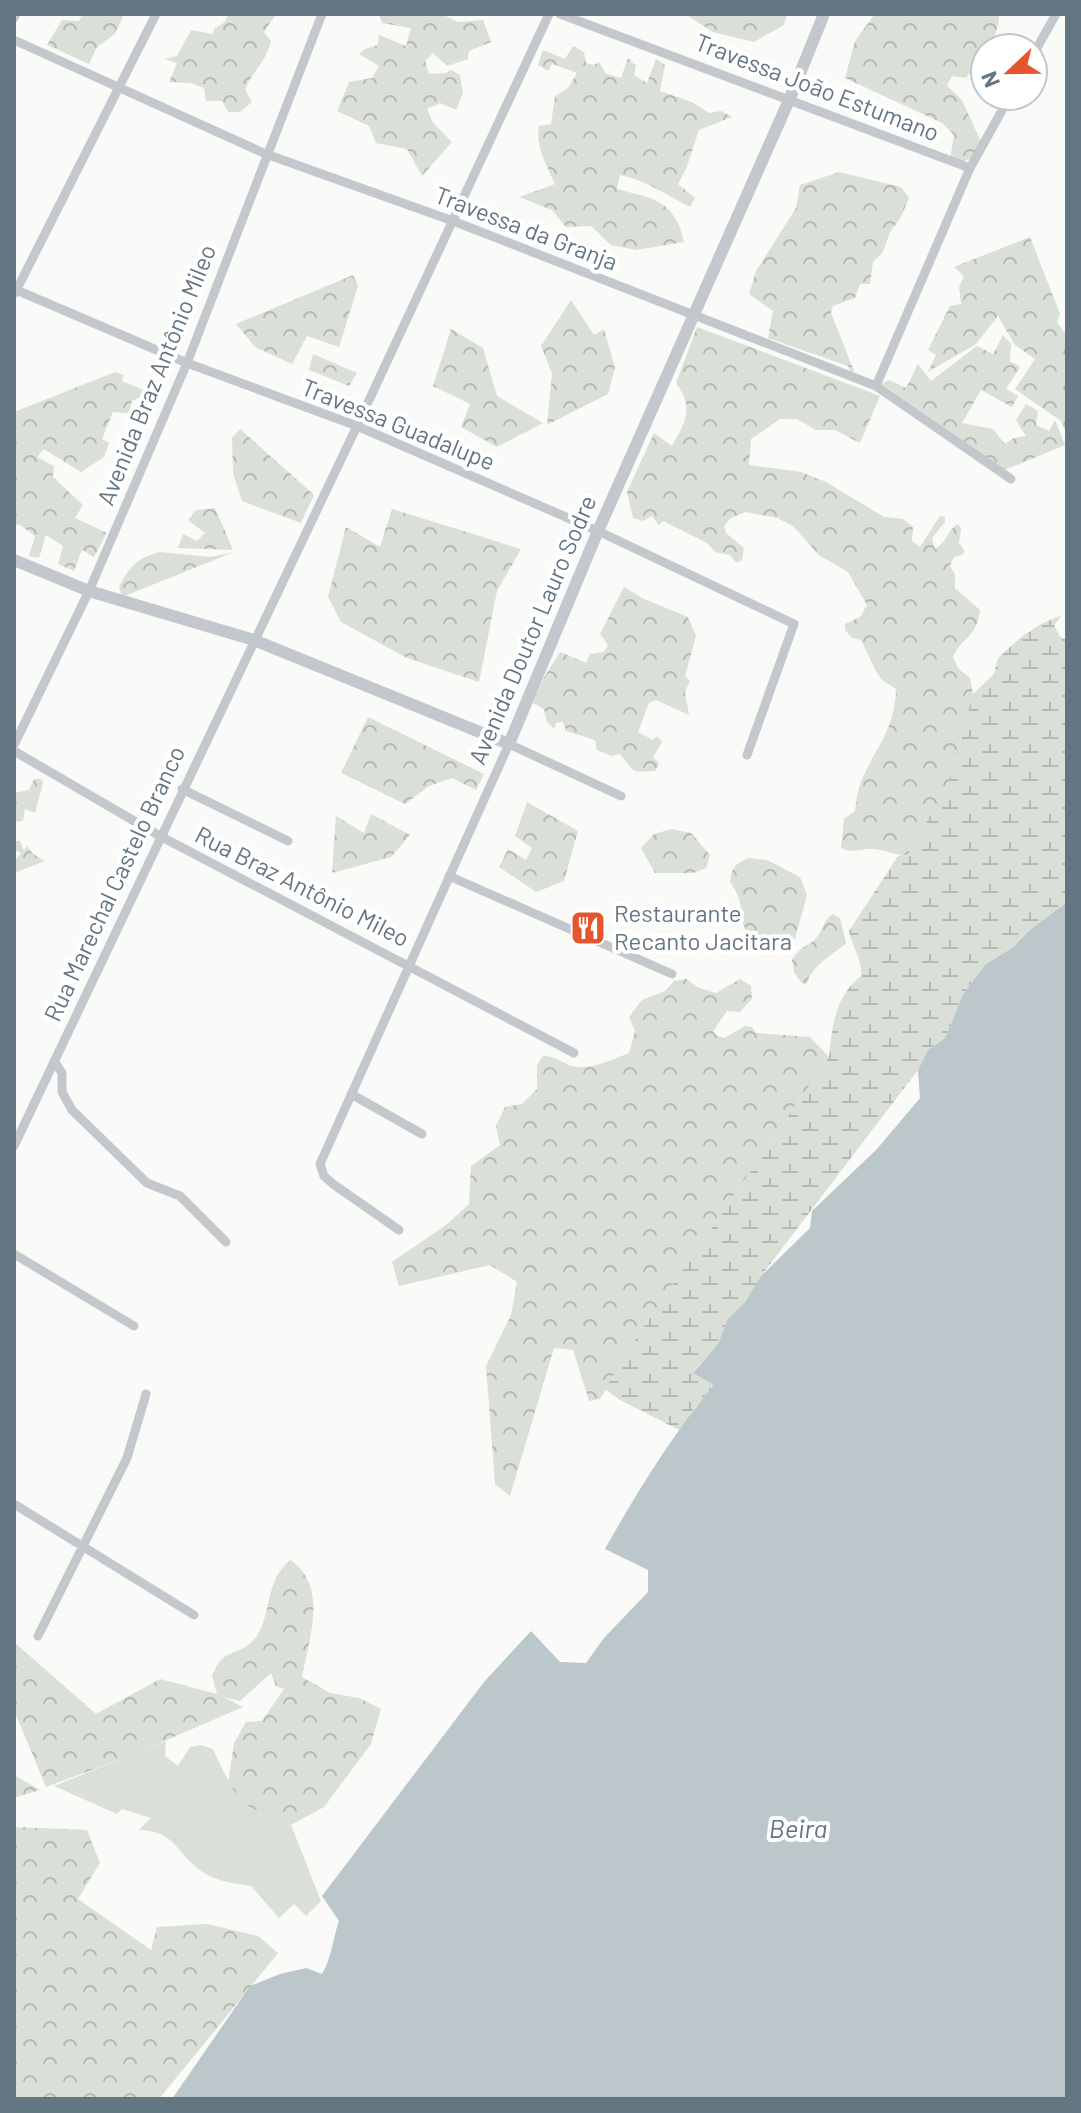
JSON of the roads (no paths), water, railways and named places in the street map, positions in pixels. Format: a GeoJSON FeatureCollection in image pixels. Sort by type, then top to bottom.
{"type":"FeatureCollection","features":[{"type":"Feature","properties":{"kind":"street"},"geometry":{"type":"LineString","coordinates":[[15,292],[156,14]]}},
{"type":"Feature","properties":{"kind":"street","name":"Avenida Braz Antônio Mileo"},"geometry":{"type":"LineString","coordinates":[[14,745],[89,591],[187,363],[322,14]]}},
{"type":"Feature","properties":{"kind":"street","name":"Rua Marechal Castelo Branco"},"geometry":{"type":"LineString","coordinates":[[14,1146],[357,426],[549,14]]}},
{"type":"Feature","properties":{"kind":"street","name":"Travessa João Estumano"},"geometry":{"type":"LineString","coordinates":[[560,14],[970,168]]}},
{"type":"Feature","properties":{"kind":"street","name":"Avenida Doutor Lauro Sodre"},"geometry":{"type":"LineString","coordinates":[[399,1230],[333,1184],[320,1170],[320,1164],[509,744],[598,531],[695,318],[824,14]]}},
{"type":"Feature","properties":{"kind":"street"},"geometry":{"type":"LineString","coordinates":[[1046,32],[1056,14]]}},
{"type":"Feature","properties":{"kind":"street","name":"Travessa da Granja"},"geometry":{"type":"LineString","coordinates":[[14,40],[266,154],[453,221],[695,318],[876,386],[1011,479]]}},
{"type":"Feature","properties":{"kind":"street"},"geometry":{"type":"LineString","coordinates":[[876,386],[970,168],[1001,112]]}},
{"type":"Feature","properties":{"kind":"street","name":"Travessa Guadalupe"},"geometry":{"type":"LineString","coordinates":[[15,292],[187,363],[357,426],[598,531],[794,624],[747,755]]}},
{"type":"Feature","properties":{"kind":"street"},"geometry":{"type":"LineString","coordinates":[[14,560],[89,591],[254,640],[509,744],[621,796]]}},
{"type":"Feature","properties":{"kind":"street","name":"Rua Braz Antônio Mileo"},"geometry":{"type":"LineString","coordinates":[[14,751],[160,836],[574,1053]]}},
{"type":"Feature","properties":{"kind":"street"},"geometry":{"type":"LineString","coordinates":[[182,789],[288,841]]}},
{"type":"Feature","properties":{"kind":"street"},"geometry":{"type":"LineString","coordinates":[[449,876],[672,974]]}},
{"type":"Feature","properties":{"kind":"street"},"geometry":{"type":"LineString","coordinates":[[54,1061],[62,1073],[62,1092],[72,1110],[147,1183],[180,1196],[226,1242]]}},
{"type":"Feature","properties":{"kind":"street"},"geometry":{"type":"LineString","coordinates":[[351,1094],[422,1134]]}},
{"type":"Feature","properties":{"kind":"street"},"geometry":{"type":"LineString","coordinates":[[14,1254],[134,1326]]}},
{"type":"Feature","properties":{"kind":"street"},"geometry":{"type":"LineString","coordinates":[[38,1636],[127,1458],[146,1394]]}},
{"type":"Feature","properties":{"kind":"street"},"geometry":{"type":"LineString","coordinates":[[14,1504],[194,1615]]}},
{"type":"Feature","properties":{"kind":"water","name":"Beira"},"geometry":{"type":"Polygon","coordinates":[[[1067,902],[1067,2099],[172,2099],[250,1986],[306,1968],[322,1974],[339,1921],[322,1896],[484,1682],[531,1631],[560,1662],[586,1663],[604,1638],[648,1592],[648,1570],[605,1549],[656,1464],[714,1385],[693,1373],[718,1344],[727,1320],[745,1302],[761,1276],[810,1228],[812,1211],[877,1149],[920,1098],[918,1070],[928,1050],[945,1038],[963,994],[986,964],[1012,948],[1067,902]]]}},
{"type":"Feature","properties":{"kind":"place","name":"Restaurante Recanto Jacitara"},"geometry":{"type":"Point","coordinates":[588,928]}}]}
